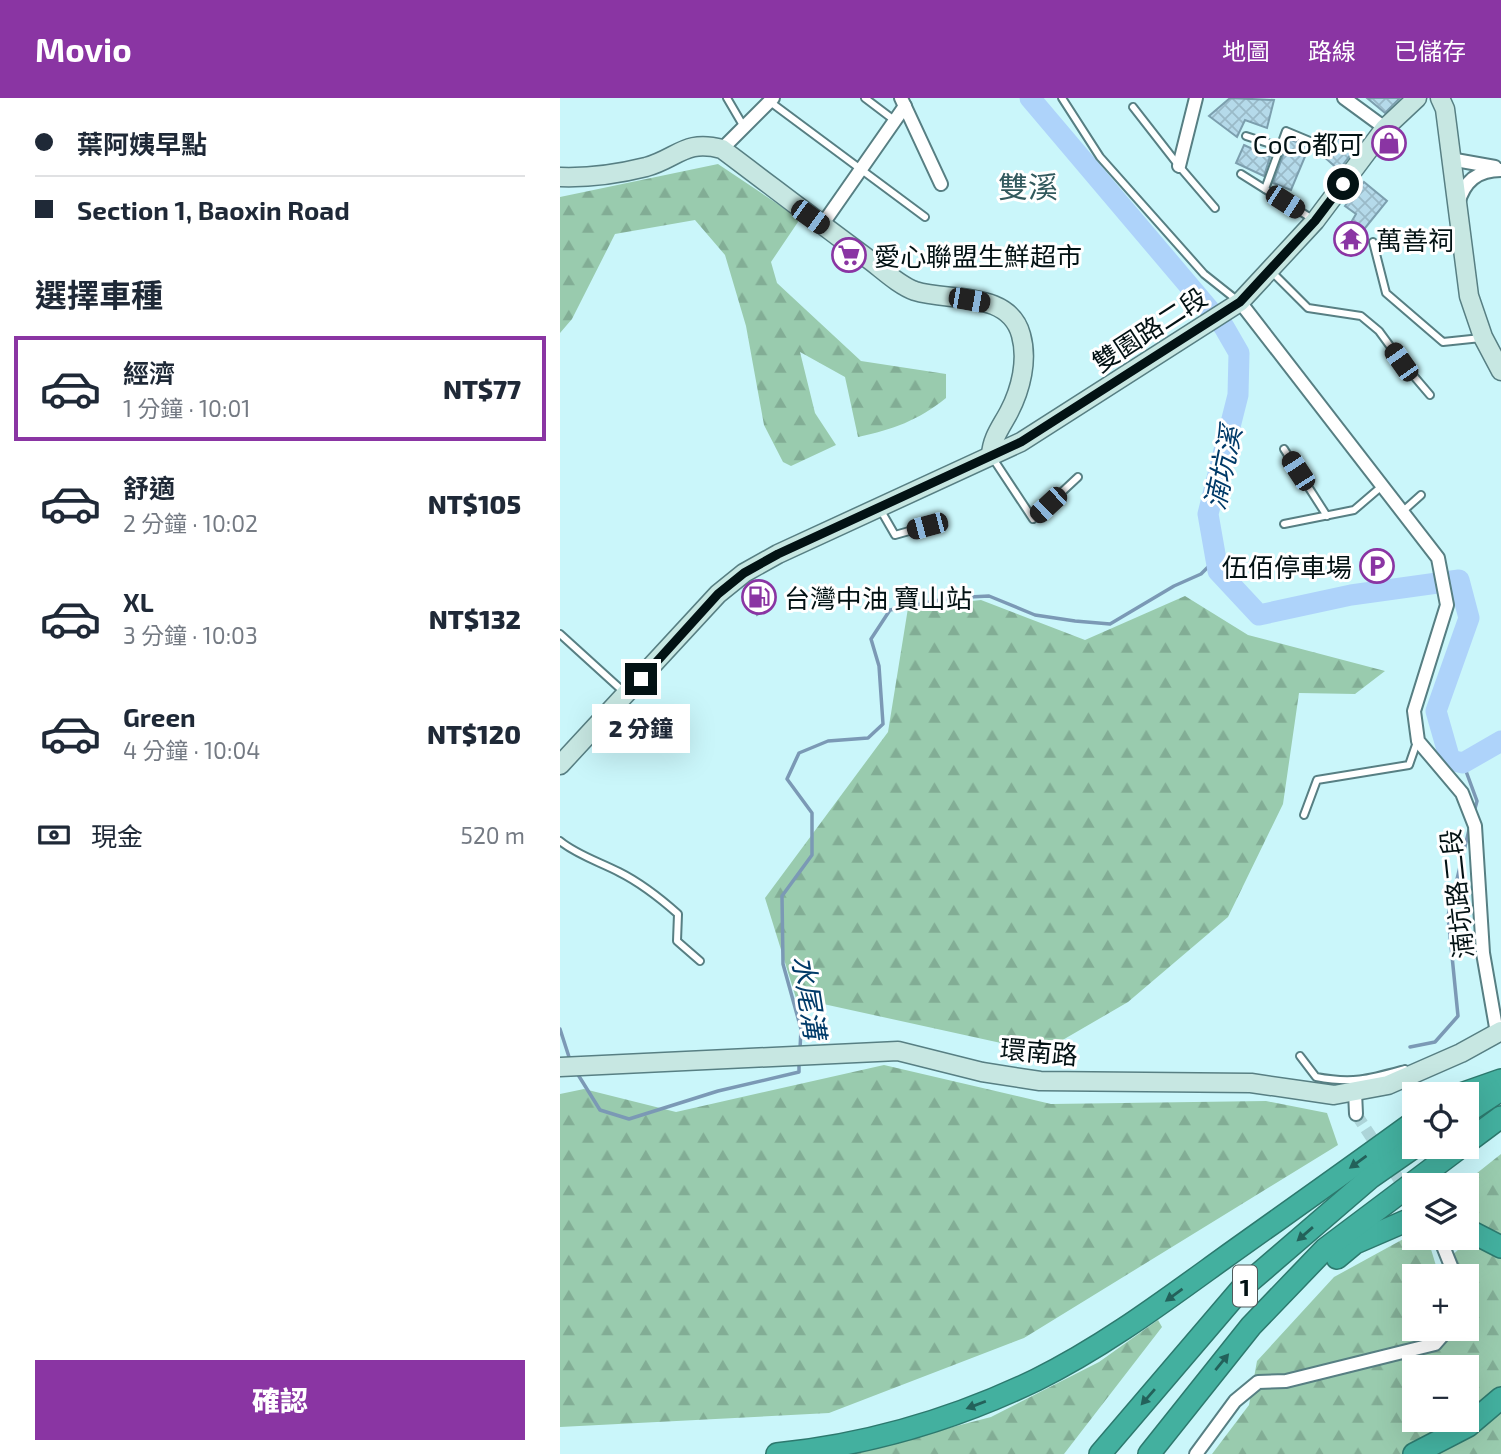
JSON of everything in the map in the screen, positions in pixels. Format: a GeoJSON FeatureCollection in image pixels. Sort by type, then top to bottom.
{"type":"FeatureCollection","features":[{"type":"Feature","properties":{"kind":"highway"},"geometry":{"type":"LineString","coordinates":[[1479,1088],[1501,1080]]}},
{"type":"Feature","properties":{"kind":"highway"},"geometry":{"type":"LineString","coordinates":[[1479,1104],[1501,1090]]}},
{"type":"Feature","properties":{"kind":"highway"},"geometry":{"type":"LineString","coordinates":[[1479,1133],[1501,1117]]}},
{"type":"Feature","properties":{"kind":"highway"},"geometry":{"type":"LineString","coordinates":[[777,1454],[809,1451],[923,1425],[1038,1379],[1130,1326],[1402,1131]]}},
{"type":"Feature","properties":{"kind":"highway","name":"1"},"geometry":{"type":"LineString","coordinates":[[1100,1454],[1241,1289],[1370,1178],[1402,1156]]}},
{"type":"Feature","properties":{"kind":"highway","name":"1"},"geometry":{"type":"LineString","coordinates":[[1149,1454],[1251,1326],[1325,1249],[1445,1159]]}},
{"type":"Feature","properties":{"kind":"highway"},"geometry":{"type":"LineString","coordinates":[[1251,1326],[1355,1243],[1402,1224]]}},
{"type":"Feature","properties":{"kind":"highway"},"geometry":{"type":"LineString","coordinates":[[1479,1236],[1501,1247]]}},
{"type":"Feature","properties":{"kind":"highway"},"geometry":{"type":"LineString","coordinates":[[1413,1454],[1468,1426],[1501,1398]]}},
{"type":"Feature","properties":{"kind":"street"},"geometry":{"type":"LineString","coordinates":[[1179,166],[1196,98]]}},
{"type":"Feature","properties":{"kind":"street"},"geometry":{"type":"LineString","coordinates":[[1344,98],[1385,128]]}},
{"type":"Feature","properties":{"kind":"street","name":"雙園路二段"},"geometry":{"type":"LineString","coordinates":[[560,765],[718,594],[744,573],[778,554],[1021,442],[1240,302],[1315,221],[1385,128],[1416,98]]}},
{"type":"Feature","properties":{"kind":"street"},"geometry":{"type":"LineString","coordinates":[[1440,98],[1445,109],[1469,296],[1483,337],[1501,370]]}},
{"type":"Feature","properties":{"kind":"street"},"geometry":{"type":"LineString","coordinates":[[722,149],[771,100]]}},
{"type":"Feature","properties":{"kind":"street"},"geometry":{"type":"LineString","coordinates":[[822,225],[895,121],[903,102]]}},
{"type":"Feature","properties":{"kind":"street"},"geometry":{"type":"LineString","coordinates":[[903,102],[941,184]]}},
{"type":"Feature","properties":{"kind":"street"},"geometry":{"type":"LineString","coordinates":[[560,177],[617,174],[650,166],[686,148],[706,145],[722,149],[912,290],[994,304],[1016,323],[1024,350],[1023,375],[1010,410],[992,442],[991,455]]}},
{"type":"Feature","properties":{"kind":"street"},"geometry":{"type":"LineString","coordinates":[[1450,159],[1501,169]]}},
{"type":"Feature","properties":{"kind":"street"},"geometry":{"type":"LineString","coordinates":[[1457,211],[1461,194],[1471,178],[1487,170],[1501,169]]}},
{"type":"Feature","properties":{"kind":"street"},"geometry":{"type":"LineString","coordinates":[[1240,302],[1438,558],[1447,605],[1414,711],[1418,741]]}},
{"type":"Feature","properties":{"kind":"street","name":"湳坑路二段"},"geometry":{"type":"LineString","coordinates":[[1418,741],[1462,793],[1475,826],[1483,953],[1499,1032]]}},
{"type":"Feature","properties":{"kind":"street","name":"環南路"},"geometry":{"type":"LineString","coordinates":[[560,1067],[898,1051],[982,1072],[1040,1081],[1251,1083],[1334,1095],[1388,1085],[1461,1053],[1499,1032]]}},
{"type":"Feature","properties":{"kind":"street"},"geometry":{"type":"LineString","coordinates":[[1354,1092],[1356,1114]]}},
{"type":"Feature","properties":{"kind":"street"},"geometry":{"type":"LineString","coordinates":[[1196,1454],[1235,1401],[1258,1382],[1286,1381],[1435,1344],[1438,1341]]}},
{"type":"Feature","properties":{"kind":"lane"},"geometry":{"type":"LineString","coordinates":[[727,98],[744,127]]}},
{"type":"Feature","properties":{"kind":"lane"},"geometry":{"type":"LineString","coordinates":[[865,98],[895,121]]}},
{"type":"Feature","properties":{"kind":"lane"},"geometry":{"type":"LineString","coordinates":[[1062,98],[1100,157],[1203,274],[1240,302]]}},
{"type":"Feature","properties":{"kind":"lane"},"geometry":{"type":"LineString","coordinates":[[771,100],[925,217]]}},
{"type":"Feature","properties":{"kind":"lane"},"geometry":{"type":"LineString","coordinates":[[1133,107],[1215,208]]}},
{"type":"Feature","properties":{"kind":"lane"},"geometry":{"type":"LineString","coordinates":[[1265,189],[1286,131],[1310,141]]}},
{"type":"Feature","properties":{"kind":"lane"},"geometry":{"type":"LineString","coordinates":[[1246,136],[1280,147]]}},
{"type":"Feature","properties":{"kind":"lane"},"geometry":{"type":"LineString","coordinates":[[1241,174],[1315,221]]}},
{"type":"Feature","properties":{"kind":"lane"},"geometry":{"type":"LineString","coordinates":[[1373,242],[1386,293],[1443,342],[1483,337]]}},
{"type":"Feature","properties":{"kind":"lane"},"geometry":{"type":"LineString","coordinates":[[1269,270],[1308,308],[1361,316],[1379,331],[1401,362],[1430,395]]}},
{"type":"Feature","properties":{"kind":"lane"},"geometry":{"type":"LineString","coordinates":[[1284,449],[1327,516]]}},
{"type":"Feature","properties":{"kind":"lane"},"geometry":{"type":"LineString","coordinates":[[991,455],[1033,519],[1078,477]]}},
{"type":"Feature","properties":{"kind":"lane"},"geometry":{"type":"LineString","coordinates":[[1284,524],[1354,510],[1382,486]]}},
{"type":"Feature","properties":{"kind":"lane"},"geometry":{"type":"LineString","coordinates":[[1402,512],[1421,495]]}},
{"type":"Feature","properties":{"kind":"lane"},"geometry":{"type":"LineString","coordinates":[[880,507],[895,535],[927,526]]}},
{"type":"Feature","properties":{"kind":"lane"},"geometry":{"type":"LineString","coordinates":[[560,634],[626,694]]}},
{"type":"Feature","properties":{"kind":"lane"},"geometry":{"type":"LineString","coordinates":[[1304,815],[1317,780],[1409,765],[1418,741]]}},
{"type":"Feature","properties":{"kind":"lane"},"geometry":{"type":"LineString","coordinates":[[560,841],[568,848],[622,873],[678,914],[677,941],[700,961]]}},
{"type":"Feature","properties":{"kind":"lane"},"geometry":{"type":"LineString","coordinates":[[1300,1056],[1316,1077],[1341,1082],[1369,1080],[1404,1069],[1427,1068]]}},
{"type":"Feature","properties":{"kind":"green space"},"geometry":{"type":"Polygon","coordinates":[[[718,164],[800,219],[771,262],[777,283],[861,361],[946,374],[946,398],[905,423],[858,437],[845,377],[800,352],[815,413],[836,445],[791,466],[783,462],[764,425],[746,326],[725,255],[695,220],[615,234],[572,319],[560,333],[560,197],[718,164]]]}},
{"type":"Feature","properties":{"kind":"green space"},"geometry":{"type":"Polygon","coordinates":[[[1185,596],[1248,635],[1385,671],[1355,694],[1299,693],[1283,804],[1228,917],[1128,1002],[1042,1052],[796,998],[765,898],[888,732],[908,608],[981,600],[1085,640],[1185,596]]]}},
{"type":"Feature","properties":{"kind":"green space"},"geometry":{"type":"Polygon","coordinates":[[[884,1065],[1051,1104],[1266,1101],[1327,1113],[1338,1145],[1024,1338],[829,1413],[560,1427],[560,1094],[584,1089],[676,1112],[884,1065]]]}},
{"type":"Feature","properties":{"kind":"green space"},"geometry":{"type":"Polygon","coordinates":[[[1501,1154],[1501,1454],[1212,1454],[1249,1405],[1257,1361],[1334,1277],[1402,1240],[1402,1250],[1431,1250],[1435,1264],[1402,1264],[1402,1341],[1479,1341],[1479,1264],[1442,1264],[1458,1250],[1479,1250],[1477,1173],[1501,1154]]]}},
{"type":"Feature","properties":{"kind":"green space"},"geometry":{"type":"Polygon","coordinates":[[[1158,1320],[1162,1327],[1064,1454],[849,1454],[991,1417],[1099,1362],[1158,1320]]]}},
{"type":"Feature","properties":{"kind":"building"},"geometry":{"type":"Polygon","coordinates":[[[1230,98],[1274,100],[1267,128],[1245,120],[1237,137],[1209,116],[1230,98]]]}},
{"type":"Feature","properties":{"kind":"building"},"geometry":{"type":"Polygon","coordinates":[[[1367,98],[1400,98],[1385,113],[1367,98]]]}},
{"type":"Feature","properties":{"kind":"building"},"geometry":{"type":"Polygon","coordinates":[[[1342,134],[1357,146],[1339,170],[1323,156],[1342,134]]]}},
{"type":"Feature","properties":{"kind":"building"},"geometry":{"type":"Polygon","coordinates":[[[1289,139],[1309,147],[1291,190],[1273,183],[1289,139]]]}},
{"type":"Feature","properties":{"kind":"building"},"geometry":{"type":"Polygon","coordinates":[[[1244,145],[1270,157],[1264,176],[1236,163],[1244,145]]]}},
{"type":"Feature","properties":{"kind":"building"},"geometry":{"type":"Polygon","coordinates":[[[1364,182],[1387,201],[1361,233],[1363,234],[1353,251],[1339,243],[1356,214],[1345,206],[1364,182]]]}},
{"type":"Feature","properties":{"kind":"building","name":"台灣中油 寶山站"},"geometry":{"type":"Polygon","coordinates":[[[762,581],[774,604],[757,615],[744,589],[762,581]]]}},
{"type":"Feature","properties":{"kind":"waterway","name":"湳坑溪"},"geometry":{"type":"LineString","coordinates":[[1030,98],[1224,327],[1239,353],[1238,395],[1208,514],[1218,571],[1259,615],[1351,595],[1459,580],[1469,618],[1436,711],[1450,760],[1463,763],[1501,741]]}},
{"type":"Feature","properties":{"kind":"waterway","name":"水尾溝"},"geometry":{"type":"LineString","coordinates":[[800,1049],[801,1029],[783,964],[782,896],[812,855],[812,813],[787,779],[799,753],[828,741],[868,738],[883,724],[879,666],[871,639],[890,610],[950,598],[989,596],[1035,615],[1110,624],[1174,586],[1201,574],[1216,559]]}},
{"type":"Feature","properties":{"kind":"waterway"},"geometry":{"type":"LineString","coordinates":[[1463,763],[1477,801],[1474,812]]}},
{"type":"Feature","properties":{"kind":"waterway"},"geometry":{"type":"LineString","coordinates":[[1410,1047],[1435,1042],[1458,1016],[1448,916],[1470,826]]}},
{"type":"Feature","properties":{"kind":"waterway","name":"水尾溝"},"geometry":{"type":"LineString","coordinates":[[560,1029],[570,1060]]}},
{"type":"Feature","properties":{"kind":"waterway","name":"水尾溝"},"geometry":{"type":"LineString","coordinates":[[577,1073],[600,1110],[629,1119],[718,1091],[799,1072],[799,1060]]}},
{"type":"Feature","properties":{"kind":"tunnel"},"geometry":{"type":"LineString","coordinates":[[1356,1114],[1402,1184]]}},
{"type":"Feature","properties":{"kind":"place","name":"CoCo都可"},"geometry":{"type":"Point","coordinates":[1389,143]}},
{"type":"Feature","properties":{"kind":"place","name":"萬善祠"},"geometry":{"type":"Point","coordinates":[1351,239]}},
{"type":"Feature","properties":{"kind":"place","name":"愛心聯盟生鮮超市"},"geometry":{"type":"Point","coordinates":[849,255]}},
{"type":"Feature","properties":{"kind":"place","name":"伍佰停車場"},"geometry":{"type":"Point","coordinates":[1377,566]}},
{"type":"Feature","properties":{"kind":"place","name":"台灣中油 寶山站"},"geometry":{"type":"Point","coordinates":[759,597]}},
{"type":"Feature","properties":{"kind":"district","name":"雙溪"},"geometry":{"type":"Point","coordinates":[1028,186]}},
{"type":"Feature","properties":{"kind":"route"},"geometry":{"type":"LineString","coordinates":[[641,679],[718,594],[744,573],[778,554],[1021,442],[1240,302],[1315,221],[1343,184]]}}]}
